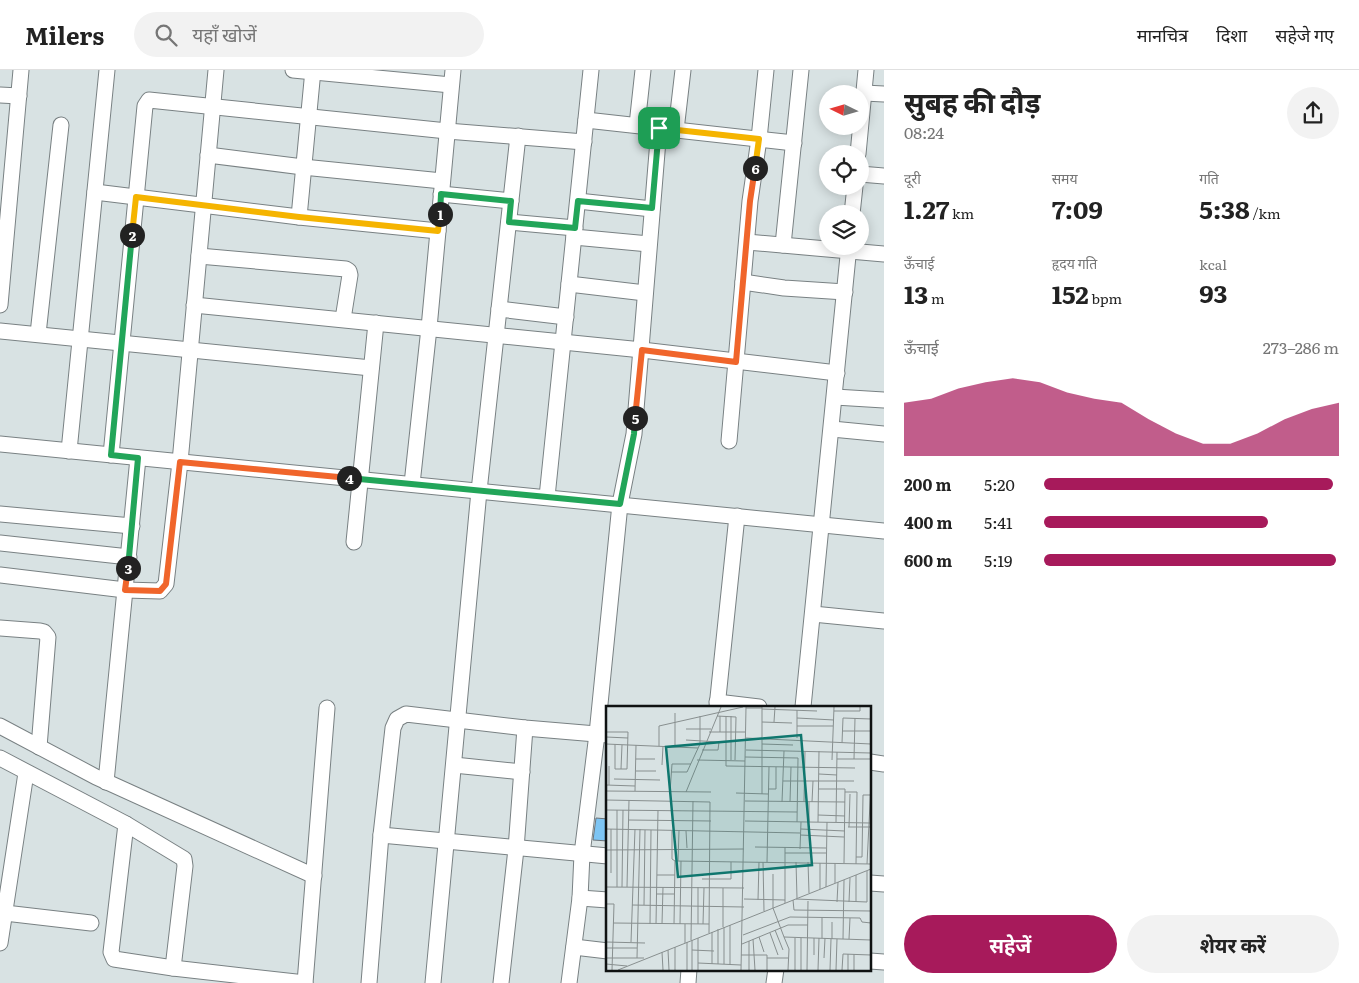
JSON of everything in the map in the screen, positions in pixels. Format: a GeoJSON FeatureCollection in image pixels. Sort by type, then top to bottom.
{"type":"FeatureCollection","features":[{"type":"Feature","properties":{"kind":"street"},"geometry":{"type":"LineString","coordinates":[[0,305],[22,70]]}},
{"type":"Feature","properties":{"kind":"street"},"geometry":{"type":"LineString","coordinates":[[69,451],[107,70]]}},
{"type":"Feature","properties":{"kind":"street"},"geometry":{"type":"LineString","coordinates":[[0,575],[125,590],[160,591],[166,584],[180,462],[216,70]]}},
{"type":"Feature","properties":{"kind":"street"},"geometry":{"type":"LineString","coordinates":[[293,70],[452,77],[429,328],[412,484]]}},
{"type":"Feature","properties":{"kind":"street"},"geometry":{"type":"LineString","coordinates":[[547,497],[591,70]]}},
{"type":"Feature","properties":{"kind":"street"},"geometry":{"type":"LineString","coordinates":[[636,126],[643,70]]}},
{"type":"Feature","properties":{"kind":"street"},"geometry":{"type":"LineString","coordinates":[[676,130],[683,70]]}},
{"type":"Feature","properties":{"kind":"street"},"geometry":{"type":"LineString","coordinates":[[729,441],[750,201],[766,70]]}},
{"type":"Feature","properties":{"kind":"street"},"geometry":{"type":"LineString","coordinates":[[783,245],[801,70]]}},
{"type":"Feature","properties":{"kind":"street"},"geometry":{"type":"LineString","coordinates":[[865,85],[866,70]]}},
{"type":"Feature","properties":{"kind":"street"},"geometry":{"type":"LineString","coordinates":[[299,217],[312,71]]}},
{"type":"Feature","properties":{"kind":"street"},"geometry":{"type":"LineString","coordinates":[[869,93],[884,94]]}},
{"type":"Feature","properties":{"kind":"street"},"geometry":{"type":"LineString","coordinates":[[0,94],[19,96]]}},
{"type":"Feature","properties":{"kind":"street"},"geometry":{"type":"LineString","coordinates":[[111,455],[146,102],[152,100],[447,131],[584,142]]}},
{"type":"Feature","properties":{"kind":"street"},"geometry":{"type":"LineString","coordinates":[[586,120],[794,143]]}},
{"type":"Feature","properties":{"kind":"street"},"geometry":{"type":"LineString","coordinates":[[38,334],[61,125]]}},
{"type":"Feature","properties":{"kind":"street"},"geometry":{"type":"LineString","coordinates":[[569,983],[580,898],[582,854],[602,735],[620,504],[634,434],[659,128]]}},
{"type":"Feature","properties":{"kind":"street"},"geometry":{"type":"LineString","coordinates":[[433,983],[479,491],[518,136]]}},
{"type":"Feature","properties":{"kind":"street"},"geometry":{"type":"LineString","coordinates":[[208,155],[442,188],[511,201]]}},
{"type":"Feature","properties":{"kind":"street"},"geometry":{"type":"LineString","coordinates":[[869,175],[884,176]]}},
{"type":"Feature","properties":{"kind":"street"},"geometry":{"type":"LineString","coordinates":[[95,192],[299,217],[438,231]]}},
{"type":"Feature","properties":{"kind":"street"},"geometry":{"type":"LineString","coordinates":[[578,201],[652,208]]}},
{"type":"Feature","properties":{"kind":"street"},"geometry":{"type":"LineString","coordinates":[[509,222],[649,244]]}},
{"type":"Feature","properties":{"kind":"street"},"geometry":{"type":"LineString","coordinates":[[747,242],[819,247]]}},
{"type":"Feature","properties":{"kind":"street"},"geometry":{"type":"LineString","coordinates":[[869,252],[884,254]]}},
{"type":"Feature","properties":{"kind":"street"},"geometry":{"type":"LineString","coordinates":[[803,706],[823,525],[848,255]]}},
{"type":"Feature","properties":{"kind":"street"},"geometry":{"type":"LineString","coordinates":[[199,256],[346,268],[350,275],[344,320]]}},
{"type":"Feature","properties":{"kind":"street"},"geometry":{"type":"LineString","coordinates":[[743,282],[784,288],[845,292]]}},
{"type":"Feature","properties":{"kind":"street"},"geometry":{"type":"LineString","coordinates":[[569,284],[645,293]]}},
{"type":"Feature","properties":{"kind":"street"},"geometry":{"type":"LineString","coordinates":[[194,304],[497,334],[563,343],[837,372]]}},
{"type":"Feature","properties":{"kind":"street"},"geometry":{"type":"LineString","coordinates":[[499,310],[566,317]]}},
{"type":"Feature","properties":{"kind":"street"},"geometry":{"type":"LineString","coordinates":[[354,542],[376,323]]}},
{"type":"Feature","properties":{"kind":"street"},"geometry":{"type":"LineString","coordinates":[[0,331],[372,368]]}},
{"type":"Feature","properties":{"kind":"street"},"geometry":{"type":"LineString","coordinates":[[835,396],[884,400]]}},
{"type":"Feature","properties":{"kind":"street"},"geometry":{"type":"LineString","coordinates":[[832,429],[884,434]]}},
{"type":"Feature","properties":{"kind":"street"},"geometry":{"type":"LineString","coordinates":[[0,444],[884,531]]}},
{"type":"Feature","properties":{"kind":"street"},"geometry":{"type":"LineString","coordinates":[[106,782],[138,458]]}},
{"type":"Feature","properties":{"kind":"street"},"geometry":{"type":"LineString","coordinates":[[0,514],[132,526]]}},
{"type":"Feature","properties":{"kind":"street"},"geometry":{"type":"LineString","coordinates":[[737,516],[717,704],[745,706]]}},
{"type":"Feature","properties":{"kind":"street"},"geometry":{"type":"LineString","coordinates":[[0,543],[129,557]]}},
{"type":"Feature","properties":{"kind":"street"},"geometry":{"type":"LineString","coordinates":[[813,614],[884,621]]}},
{"type":"Feature","properties":{"kind":"street"},"geometry":{"type":"LineString","coordinates":[[0,628],[40,631],[44,632],[48,637],[39,748]]}},
{"type":"Feature","properties":{"kind":"street"},"geometry":{"type":"LineString","coordinates":[[126,824],[112,956],[119,960],[173,968],[305,983],[328,708]]}},
{"type":"Feature","properties":{"kind":"street"},"geometry":{"type":"LineString","coordinates":[[369,983],[381,835],[393,728],[397,719],[406,714],[602,735]]}},
{"type":"Feature","properties":{"kind":"street"},"geometry":{"type":"LineString","coordinates":[[0,726],[106,782],[314,876]]}},
{"type":"Feature","properties":{"kind":"street"},"geometry":{"type":"LineString","coordinates":[[501,983],[516,849],[525,728]]}},
{"type":"Feature","properties":{"kind":"street"},"geometry":{"type":"LineString","coordinates":[[0,758],[126,824],[181,857],[185,862],[173,968]]}},
{"type":"Feature","properties":{"kind":"street"},"geometry":{"type":"LineString","coordinates":[[454,765],[522,772]]}},
{"type":"Feature","properties":{"kind":"street"},"geometry":{"type":"LineString","coordinates":[[0,942],[26,773]]}},
{"type":"Feature","properties":{"kind":"street"},"geometry":{"type":"LineString","coordinates":[[381,835],[606,856]]}},
{"type":"Feature","properties":{"kind":"street"},"geometry":{"type":"LineString","coordinates":[[580,898],[606,900]]}},
{"type":"Feature","properties":{"kind":"street"},"geometry":{"type":"LineString","coordinates":[[2,922],[91,923]]}},
{"type":"Feature","properties":{"kind":"street"},"geometry":{"type":"LineString","coordinates":[[574,947],[606,951]]}},
{"type":"Feature","properties":{"kind":"street"},"geometry":{"type":"LineString","coordinates":[[688,983],[689,970]]}},
{"type":"Feature","properties":{"kind":"building"},"geometry":{"type":"Polygon","coordinates":[[[596,818],[606,819],[606,841],[593,840],[596,818]]]}},
{"type":"Feature","properties":{"kind":"route"},"geometry":{"type":"LineString","coordinates":[[659,128],[759,139],[750,201],[736,362],[642,350],[634,434],[620,504],[180,462],[166,584],[164,588],[156,592],[125,590],[138,458],[111,455],[136,197],[299,217],[438,231],[441,194],[511,201],[509,222],[575,228],[578,201],[652,208],[659,128]]}}]}
